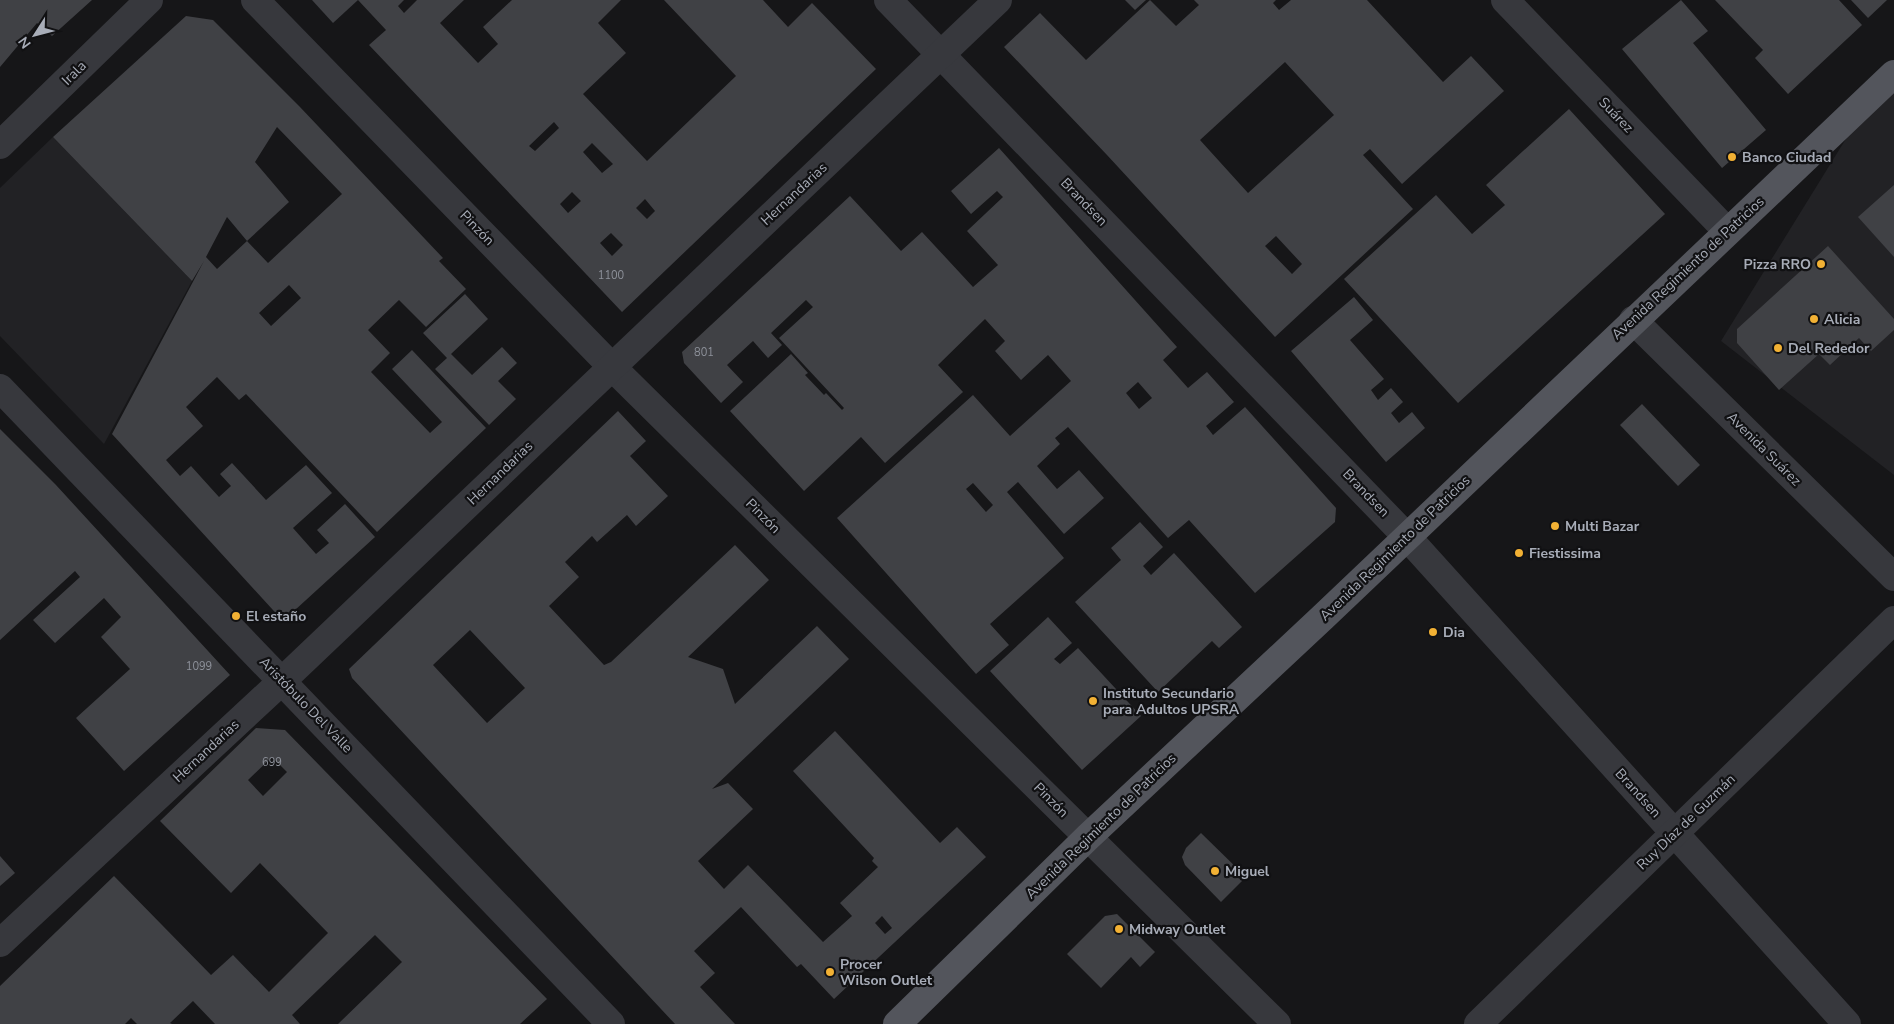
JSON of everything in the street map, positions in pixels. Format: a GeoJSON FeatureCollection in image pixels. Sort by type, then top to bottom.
{"type":"FeatureCollection","features":[{"type":"Feature","properties":{"kind":"main road","name":"Avenida Regimiento de Patricios"},"geometry":{"type":"LineString","coordinates":[[897,1024],[1088,837],[1894,74]]}},
{"type":"Feature","properties":{"kind":"street","name":"Irala"},"geometry":{"type":"LineString","coordinates":[[0,145],[149,0]]}},
{"type":"Feature","properties":{"kind":"street","name":"Pinzón"},"geometry":{"type":"LineString","coordinates":[[255,0],[612,367],[1278,1024]]}},
{"type":"Feature","properties":{"kind":"street","name":"Brandsen"},"geometry":{"type":"LineString","coordinates":[[888,0],[1407,536],[1847,1024]]}},
{"type":"Feature","properties":{"kind":"street","name":"Hernandarias"},"geometry":{"type":"LineString","coordinates":[[0,943],[282,680],[998,0]]}},
{"type":"Feature","properties":{"kind":"street","name":"Suárez"},"geometry":{"type":"LineString","coordinates":[[1506,0],[1727,231]]}},
{"type":"Feature","properties":{"kind":"street","name":"Avenida Suárez"},"geometry":{"type":"LineString","coordinates":[[1633,320],[1894,577]]}},
{"type":"Feature","properties":{"kind":"street","name":"Aristóbulo Del Valle"},"geometry":{"type":"LineString","coordinates":[[0,388],[611,1024]]}},
{"type":"Feature","properties":{"kind":"street","name":"Ruy Díaz de Guzmán"},"geometry":{"type":"LineString","coordinates":[[1478,1024],[1894,620]]}},
{"type":"Feature","properties":{"kind":"shaded area"},"geometry":{"type":"Polygon","coordinates":[[[1894,61],[1894,475],[1721,341],[1894,61]]]}},
{"type":"Feature","properties":{"kind":"shaded area"},"geometry":{"type":"Polygon","coordinates":[[[53,137],[192,281],[104,444],[0,336],[0,188],[53,137]]]}},
{"type":"Feature","properties":{"kind":"building"},"geometry":{"type":"Polygon","coordinates":[[[0,0],[92,0],[52,36],[37,23],[0,67],[0,0]]]}},
{"type":"Feature","properties":{"kind":"building"},"geometry":{"type":"Polygon","coordinates":[[[312,0],[358,0],[333,23],[312,0]]]}},
{"type":"Feature","properties":{"kind":"building"},"geometry":{"type":"Polygon","coordinates":[[[358,0],[404,0],[398,6],[404,13],[417,0],[464,0],[440,23],[478,63],[498,44],[483,27],[512,0],[621,0],[598,23],[626,53],[583,94],[647,161],[736,76],[664,0],[763,0],[788,27],[812,3],[876,69],[622,312],[369,45],[386,30],[358,0]],[[554,122],[529,146],[535,151],[559,128],[554,122]],[[592,143],[583,152],[602,173],[613,164],[592,143]],[[572,192],[560,204],[568,213],[581,201],[572,192]],[[645,199],[636,208],[647,219],[655,211],[645,199]],[[611,233],[600,243],[612,256],[623,245],[611,233]]]}},
{"type":"Feature","properties":{"kind":"building"},"geometry":{"type":"Polygon","coordinates":[[[1125,0],[1146,0],[1135,10],[1125,0]]]}},
{"type":"Feature","properties":{"kind":"building"},"geometry":{"type":"Polygon","coordinates":[[[1150,0],[1176,26],[1199,5],[1194,0],[1276,0],[1273,3],[1279,10],[1291,0],[1367,0],[1443,82],[1471,56],[1504,91],[1402,184],[1370,149],[1363,155],[1413,209],[1275,337],[1107,155],[1004,47],[1040,13],[1086,60],[1150,0]],[[1285,62],[1200,140],[1248,193],[1334,115],[1285,62]],[[1276,236],[1265,246],[1292,274],[1302,264],[1276,236]]]}},
{"type":"Feature","properties":{"kind":"building"},"geometry":{"type":"Polygon","coordinates":[[[1681,0],[1708,31],[1693,43],[1766,130],[1722,168],[1622,49],[1681,0]]]}},
{"type":"Feature","properties":{"kind":"building"},"geometry":{"type":"Polygon","coordinates":[[[1715,0],[1839,0],[1862,25],[1788,94],[1755,58],[1763,50],[1715,0]]]}},
{"type":"Feature","properties":{"kind":"building"},"geometry":{"type":"Polygon","coordinates":[[[1851,0],[1887,0],[1868,18],[1851,0]]]}},
{"type":"Feature","properties":{"kind":"building"},"geometry":{"type":"Polygon","coordinates":[[[186,16],[213,20],[300,107],[443,258],[439,261],[466,289],[426,327],[399,300],[368,330],[390,353],[371,372],[430,433],[442,422],[392,369],[412,350],[486,428],[377,532],[246,394],[239,400],[217,377],[186,407],[203,426],[166,460],[180,476],[191,466],[219,497],[231,486],[220,474],[232,463],[266,500],[306,465],[332,493],[293,528],[316,554],[329,543],[317,530],[345,504],[375,537],[283,621],[112,434],[204,261],[192,281],[53,137],[186,16]],[[277,127],[255,162],[289,202],[247,241],[268,263],[342,194],[277,127]],[[227,217],[206,257],[217,269],[247,241],[227,217]],[[289,285],[259,313],[271,326],[301,298],[289,285]]]}},
{"type":"Feature","properties":{"kind":"building"},"geometry":{"type":"Polygon","coordinates":[[[1569,109],[1665,214],[1458,403],[1344,279],[1436,195],[1472,234],[1505,205],[1486,185],[1569,109]]]}},
{"type":"Feature","properties":{"kind":"building"},"geometry":{"type":"Polygon","coordinates":[[[999,148],[1177,347],[1163,360],[1188,388],[1207,372],[1234,402],[1206,426],[1213,435],[1245,407],[1336,508],[1335,522],[1255,593],[1189,520],[1168,538],[1068,427],[1055,438],[1060,444],[1037,466],[1057,489],[1079,470],[1104,498],[1064,534],[1018,482],[1007,492],[1064,558],[990,624],[1009,645],[976,674],[837,518],[973,395],[1010,436],[1071,381],[1048,355],[1021,380],[995,351],[1005,341],[985,319],[938,365],[963,392],[885,463],[861,437],[804,491],[730,411],[791,354],[808,373],[805,375],[824,395],[826,393],[842,410],[844,408],[779,338],[813,307],[806,300],[771,333],[782,345],[768,358],[753,341],[727,365],[743,382],[721,403],[684,363],[682,352],[850,196],[901,251],[922,232],[973,287],[998,265],[967,231],[1003,197],[997,191],[971,214],[951,191],[999,148]],[[1138,382],[1126,393],[1139,409],[1152,398],[1138,382]],[[973,483],[966,489],[986,512],[993,505],[973,483]]]}},
{"type":"Feature","properties":{"kind":"building"},"geometry":{"type":"Polygon","coordinates":[[[1894,185],[1894,257],[1858,217],[1894,185]]]}},
{"type":"Feature","properties":{"kind":"building"},"geometry":{"type":"Polygon","coordinates":[[[1828,246],[1894,319],[1894,330],[1871,351],[1859,338],[1830,365],[1819,354],[1779,390],[1737,343],[1737,329],[1828,246]]]}},
{"type":"Feature","properties":{"kind":"building"},"geometry":{"type":"Polygon","coordinates":[[[465,294],[488,319],[451,354],[472,375],[502,347],[517,363],[498,381],[516,399],[489,425],[435,369],[447,358],[423,333],[465,294]]]}},
{"type":"Feature","properties":{"kind":"building"},"geometry":{"type":"Polygon","coordinates":[[[1354,297],[1373,320],[1350,340],[1384,379],[1371,390],[1378,400],[1391,388],[1403,402],[1391,413],[1399,423],[1412,412],[1425,428],[1386,462],[1291,351],[1354,297]]]}},
{"type":"Feature","properties":{"kind":"building"},"geometry":{"type":"Polygon","coordinates":[[[1642,404],[1700,465],[1678,486],[1620,425],[1642,404]]]}},
{"type":"Feature","properties":{"kind":"building"},"geometry":{"type":"Polygon","coordinates":[[[618,411],[646,441],[630,456],[668,496],[636,526],[627,515],[597,542],[592,536],[565,562],[579,577],[549,606],[604,665],[611,662],[735,545],[769,580],[688,657],[723,669],[735,704],[817,626],[849,659],[712,789],[728,783],[753,809],[698,861],[724,889],[748,865],[823,942],[852,916],[840,903],[878,867],[872,861],[874,858],[793,771],[835,731],[940,843],[957,827],[986,857],[834,999],[801,964],[797,967],[741,907],[694,951],[715,973],[700,987],[735,1024],[675,1024],[352,678],[349,669],[618,411]],[[470,630],[433,665],[487,723],[525,688],[470,630]],[[882,916],[875,923],[885,934],[892,928],[882,916]]]}},
{"type":"Feature","properties":{"kind":"building"},"geometry":{"type":"Polygon","coordinates":[[[0,429],[56,485],[230,675],[124,771],[76,718],[130,669],[101,637],[121,617],[104,598],[55,643],[33,620],[80,577],[75,571],[0,640],[0,429]]]}},
{"type":"Feature","properties":{"kind":"building"},"geometry":{"type":"Polygon","coordinates":[[[1140,522],[1163,547],[1143,566],[1151,575],[1174,553],[1242,627],[1219,648],[1212,641],[1158,692],[1075,602],[1121,560],[1111,548],[1140,522]]]}},
{"type":"Feature","properties":{"kind":"building"},"geometry":{"type":"Polygon","coordinates":[[[1048,617],[1072,643],[1054,659],[1060,664],[1078,648],[1141,716],[1082,770],[990,671],[1048,617]]]}},
{"type":"Feature","properties":{"kind":"building"},"geometry":{"type":"Polygon","coordinates":[[[256,728],[285,730],[547,999],[520,1024],[338,1024],[402,962],[375,935],[292,1015],[300,1024],[215,1024],[193,1001],[170,1023],[172,1024],[137,1024],[131,1018],[125,1024],[0,1024],[0,986],[114,876],[211,975],[233,955],[269,992],[328,933],[260,863],[231,893],[160,821],[256,728]],[[272,757],[248,780],[263,796],[287,772],[272,757]]]}},
{"type":"Feature","properties":{"kind":"building","name":"Miguel"},"geometry":{"type":"Polygon","coordinates":[[[1201,833],[1246,877],[1221,902],[1185,865],[1182,857],[1186,848],[1201,833]]]}},
{"type":"Feature","properties":{"kind":"building"},"geometry":{"type":"Polygon","coordinates":[[[0,856],[15,873],[0,886],[0,856]]]}},
{"type":"Feature","properties":{"kind":"building"},"geometry":{"type":"Polygon","coordinates":[[[1117,914],[1155,952],[1140,967],[1131,957],[1101,988],[1067,954],[1105,916],[1117,914]]]}},
{"type":"Feature","properties":{"kind":"place","name":"Banco Ciudad"},"geometry":{"type":"Point","coordinates":[1732,157]}},
{"type":"Feature","properties":{"kind":"place","name":"Pizza RRO"},"geometry":{"type":"Point","coordinates":[1821,264]}},
{"type":"Feature","properties":{"kind":"place","name":"Alicia"},"geometry":{"type":"Point","coordinates":[1814,319]}},
{"type":"Feature","properties":{"kind":"place","name":"Del Rededor"},"geometry":{"type":"Point","coordinates":[1778,348]}},
{"type":"Feature","properties":{"kind":"place","name":"Multi Bazar"},"geometry":{"type":"Point","coordinates":[1555,526]}},
{"type":"Feature","properties":{"kind":"place","name":"Fiestissima"},"geometry":{"type":"Point","coordinates":[1519,553]}},
{"type":"Feature","properties":{"kind":"place","name":"El estaño"},"geometry":{"type":"Point","coordinates":[236,616]}},
{"type":"Feature","properties":{"kind":"place","name":"Dia"},"geometry":{"type":"Point","coordinates":[1433,632]}},
{"type":"Feature","properties":{"kind":"place","name":"Instituto Secundario para Adultos UPSRA"},"geometry":{"type":"Point","coordinates":[1093,701]}},
{"type":"Feature","properties":{"kind":"place","name":"Miguel"},"geometry":{"type":"Point","coordinates":[1215,871]}},
{"type":"Feature","properties":{"kind":"place","name":"Midway Outlet"},"geometry":{"type":"Point","coordinates":[1119,929]}},
{"type":"Feature","properties":{"kind":"place","name":"Procer Wilson Outlet"},"geometry":{"type":"Point","coordinates":[830,972]}}]}
